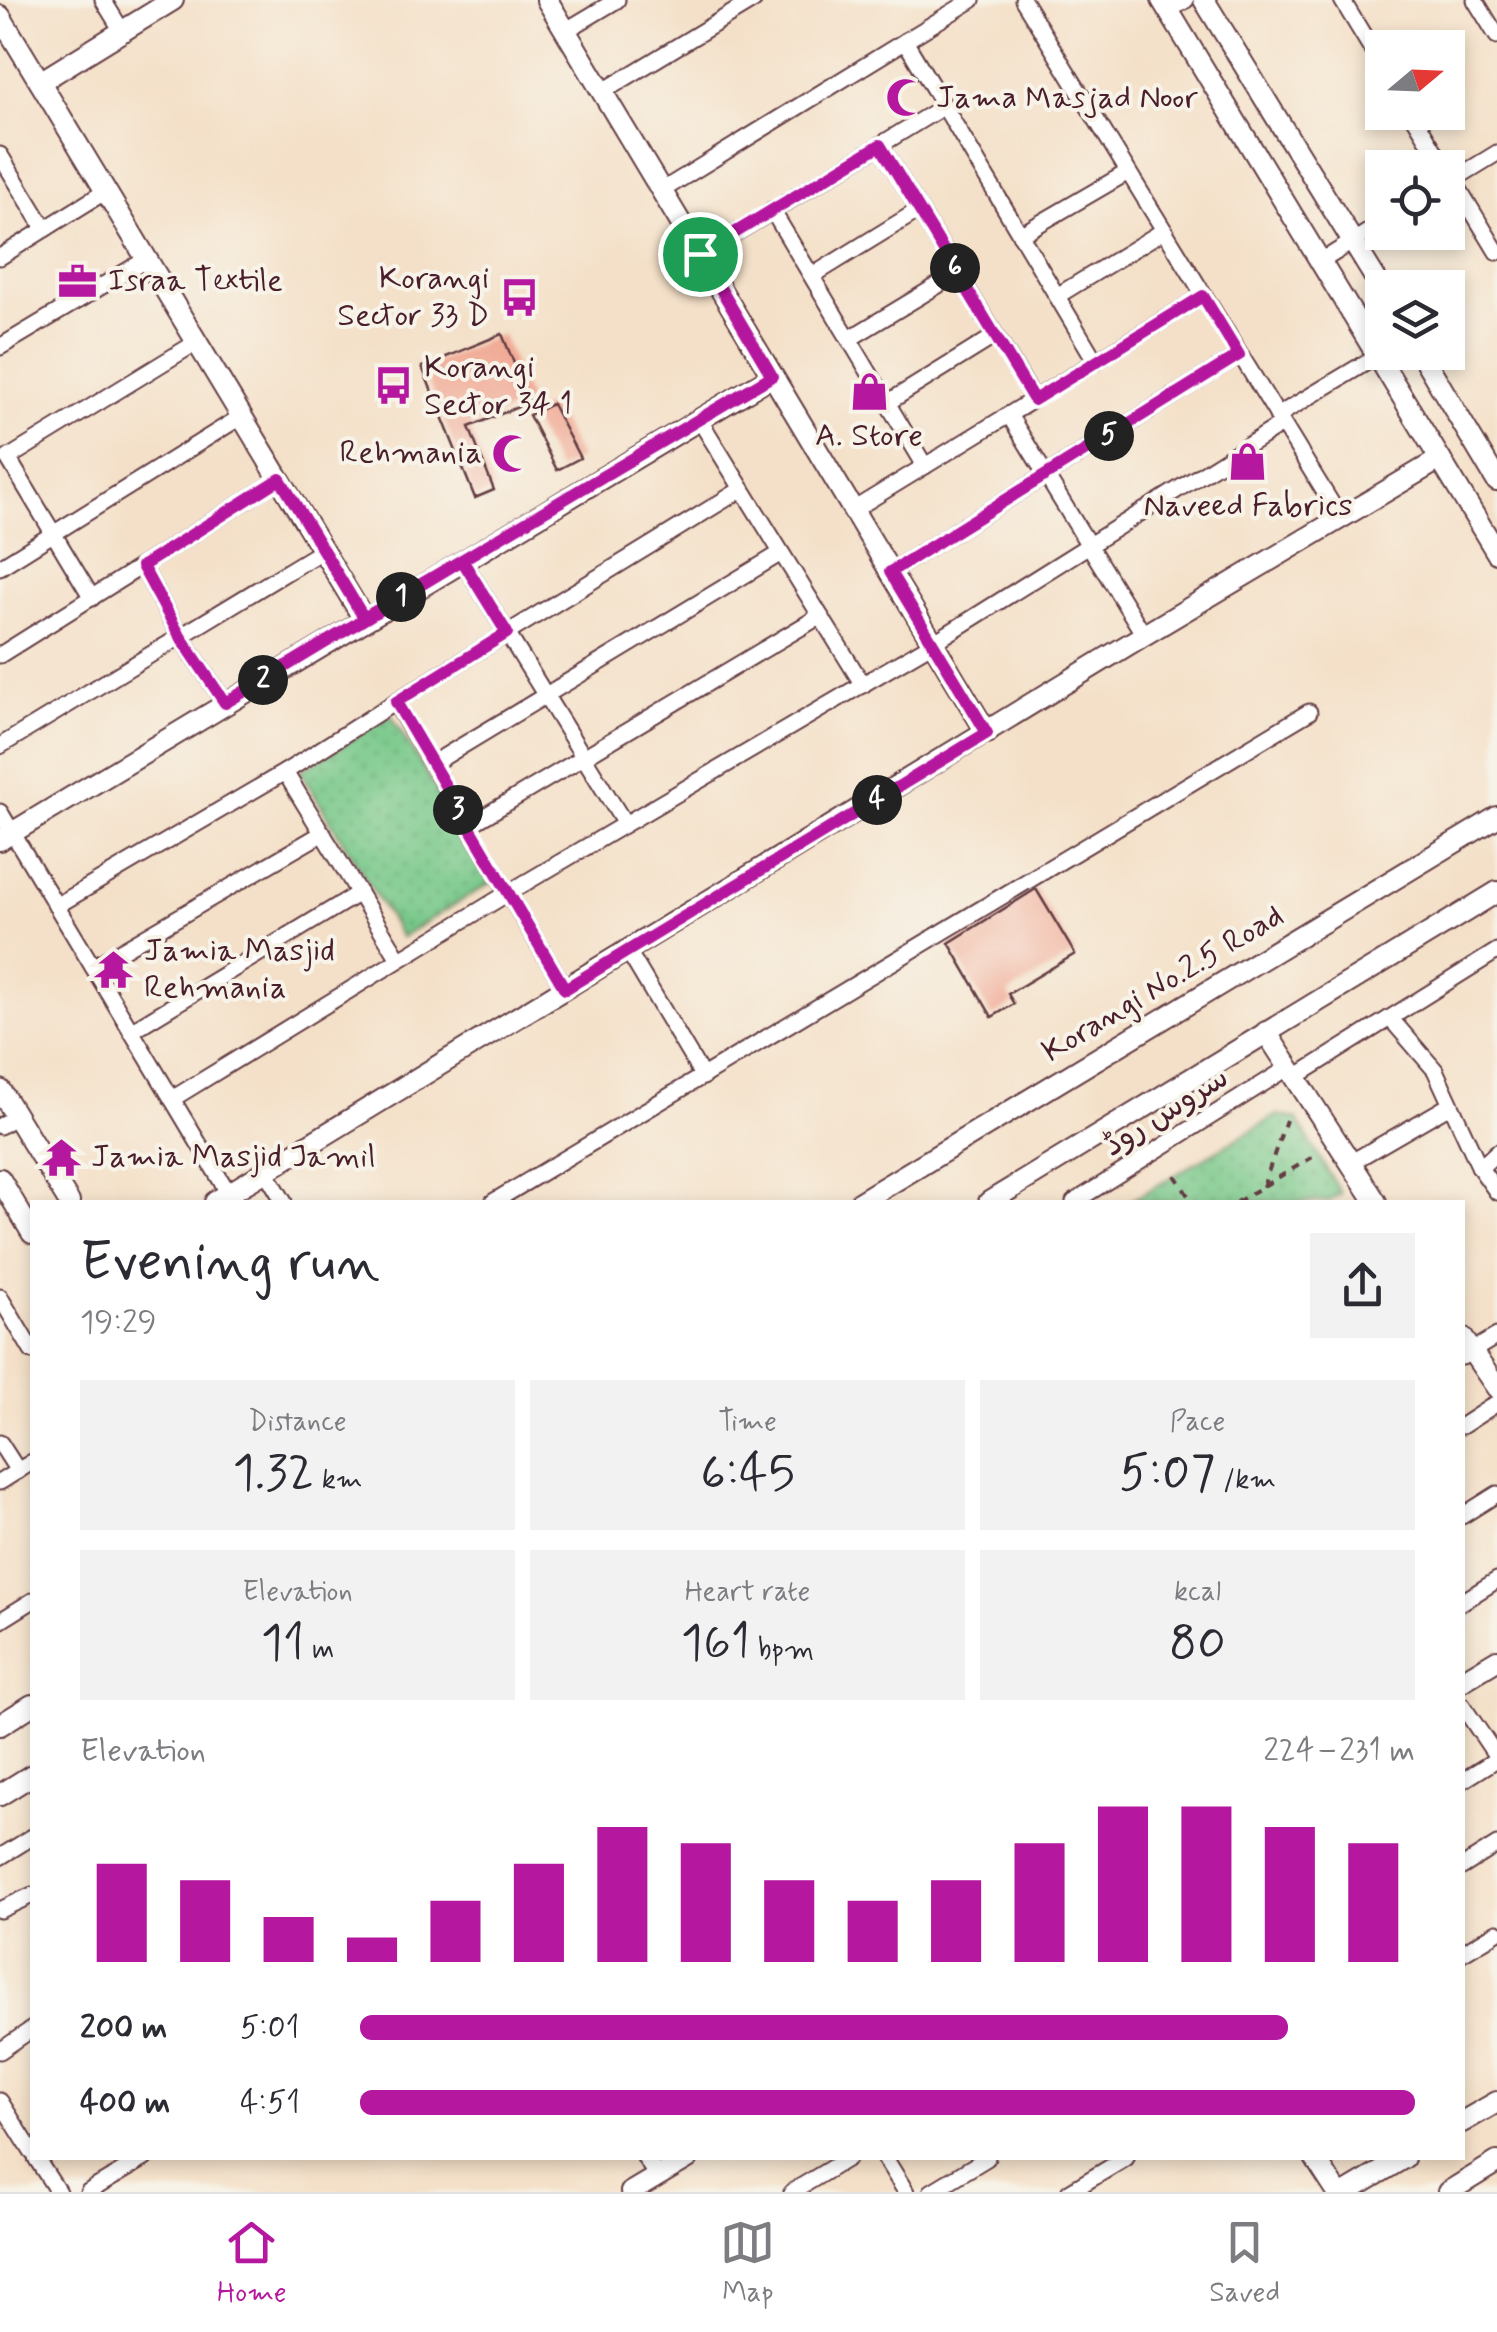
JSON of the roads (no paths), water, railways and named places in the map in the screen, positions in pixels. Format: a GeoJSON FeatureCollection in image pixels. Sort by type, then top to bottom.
{"type":"FeatureCollection","features":[{"type":"Feature","properties":{"kind":"street"},"geometry":{"type":"LineString","coordinates":[[103,0],[122,32]]}},
{"type":"Feature","properties":{"kind":"street"},"geometry":{"type":"LineString","coordinates":[[40,82],[173,0]]}},
{"type":"Feature","properties":{"kind":"street"},"geometry":{"type":"LineString","coordinates":[[547,0],[987,733]]}},
{"type":"Feature","properties":{"kind":"street"},"geometry":{"type":"LineString","coordinates":[[566,31],[617,0]]}},
{"type":"Feature","properties":{"kind":"street"},"geometry":{"type":"LineString","coordinates":[[602,92],[754,0]]}},
{"type":"Feature","properties":{"kind":"street"},"geometry":{"type":"LineString","coordinates":[[662,190],[972,0]]}},
{"type":"Feature","properties":{"kind":"street"},"geometry":{"type":"LineString","coordinates":[[1024,0],[1341,519]]}},
{"type":"Feature","properties":{"kind":"street"},"geometry":{"type":"LineString","coordinates":[[1204,0],[1371,270]]}},
{"type":"Feature","properties":{"kind":"street"},"geometry":{"type":"LineString","coordinates":[[1342,0],[1365,38]]}},
{"type":"Feature","properties":{"kind":"street"},"geometry":{"type":"LineString","coordinates":[[1475,0],[1497,36]]}},
{"type":"Feature","properties":{"kind":"street"},"geometry":{"type":"LineString","coordinates":[[1172,4],[1365,336]]}},
{"type":"Feature","properties":{"kind":"street"},"geometry":{"type":"LineString","coordinates":[[0,16],[364,618]]}},
{"type":"Feature","properties":{"kind":"street"},"geometry":{"type":"LineString","coordinates":[[905,41],[1096,362]]}},
{"type":"Feature","properties":{"kind":"street"},"geometry":{"type":"LineString","coordinates":[[700,254],[944,106]]}},
{"type":"Feature","properties":{"kind":"street"},"geometry":{"type":"LineString","coordinates":[[880,145],[1034,400]]}},
{"type":"Feature","properties":{"kind":"street"},"geometry":{"type":"LineString","coordinates":[[1465,167],[1497,153]]}},
{"type":"Feature","properties":{"kind":"street"},"geometry":{"type":"LineString","coordinates":[[0,155],[5,173],[45,229]]}},
{"type":"Feature","properties":{"kind":"street"},"geometry":{"type":"LineString","coordinates":[[1020,235],[1128,172]]}},
{"type":"Feature","properties":{"kind":"street"},"geometry":{"type":"LineString","coordinates":[[0,257],[106,190]]}},
{"type":"Feature","properties":{"kind":"street"},"geometry":{"type":"LineString","coordinates":[[1465,202],[1497,252]]}},
{"type":"Feature","properties":{"kind":"street"},"geometry":{"type":"LineString","coordinates":[[772,210],[925,466]]}},
{"type":"Feature","properties":{"kind":"street"},"geometry":{"type":"LineString","coordinates":[[812,276],[919,210]]}},
{"type":"Feature","properties":{"kind":"street"},"geometry":{"type":"LineString","coordinates":[[1056,296],[1163,231]]}},
{"type":"Feature","properties":{"kind":"street"},"geometry":{"type":"LineString","coordinates":[[1320,262],[1365,234]]}},
{"type":"Feature","properties":{"kind":"street"},"geometry":{"type":"LineString","coordinates":[[0,347],[147,259]]}},
{"type":"Feature","properties":{"kind":"street"},"geometry":{"type":"LineString","coordinates":[[849,339],[958,273]]}},
{"type":"Feature","properties":{"kind":"street"},"geometry":{"type":"LineString","coordinates":[[853,510],[1203,296]]}},
{"type":"Feature","properties":{"kind":"street"},"geometry":{"type":"LineString","coordinates":[[887,403],[995,336]]}},
{"type":"Feature","properties":{"kind":"street"},"geometry":{"type":"LineString","coordinates":[[92,598],[8,458],[198,342]]}},
{"type":"Feature","properties":{"kind":"street"},"geometry":{"type":"LineString","coordinates":[[890,572],[1239,355]]}},
{"type":"Feature","properties":{"kind":"street"},"geometry":{"type":"LineString","coordinates":[[172,1100],[508,893],[933,643],[1365,364]]}},
{"type":"Feature","properties":{"kind":"street"},"geometry":{"type":"LineString","coordinates":[[1385,370],[1497,553]]}},
{"type":"Feature","properties":{"kind":"street"},"geometry":{"type":"LineString","coordinates":[[1431,370],[1497,481]]}},
{"type":"Feature","properties":{"kind":"street"},"geometry":{"type":"LineString","coordinates":[[6,836],[772,376]]}},
{"type":"Feature","properties":{"kind":"street"},"geometry":{"type":"LineString","coordinates":[[1009,415],[1144,635]]}},
{"type":"Feature","properties":{"kind":"street"},"geometry":{"type":"LineString","coordinates":[[0,567],[242,416]]}},
{"type":"Feature","properties":{"kind":"street"},"geometry":{"type":"LineString","coordinates":[[699,419],[862,685]]}},
{"type":"Feature","properties":{"kind":"street"},"geometry":{"type":"LineString","coordinates":[[0,812],[6,836],[93,966],[172,1100],[222,1198],[1144,635],[1440,460]]}},
{"type":"Feature","properties":{"kind":"street"},"geometry":{"type":"LineString","coordinates":[[0,656],[280,479]]}},
{"type":"Feature","properties":{"kind":"street"},"geometry":{"type":"LineString","coordinates":[[56,906],[285,772],[742,489]]}},
{"type":"Feature","properties":{"kind":"street"},"geometry":{"type":"LineString","coordinates":[[0,746],[323,550]]}},
{"type":"Feature","properties":{"kind":"street"},"geometry":{"type":"LineString","coordinates":[[432,764],[781,553]]}},
{"type":"Feature","properties":{"kind":"street"},"geometry":{"type":"LineString","coordinates":[[462,560],[625,824]]}},
{"type":"Feature","properties":{"kind":"street"},"geometry":{"type":"LineString","coordinates":[[142,566],[180,636],[225,703]]}},
{"type":"Feature","properties":{"kind":"street"},"geometry":{"type":"LineString","coordinates":[[468,826],[820,616]]}},
{"type":"Feature","properties":{"kind":"street"},"geometry":{"type":"LineString","coordinates":[[396,702],[565,989]]}},
{"type":"Feature","properties":{"kind":"street"},"geometry":{"type":"LineString","coordinates":[[496,1200],[1309,712]]}},
{"type":"Feature","properties":{"kind":"street"},"geometry":{"type":"LineString","coordinates":[[285,772],[399,960]]}},
{"type":"Feature","properties":{"kind":"street","name":"Korangi No.2.5 Road"},"geometry":{"type":"LineString","coordinates":[[863,1200],[1497,817]]}},
{"type":"Feature","properties":{"kind":"street"},"geometry":{"type":"LineString","coordinates":[[93,966],[323,832]]}},
{"type":"Feature","properties":{"kind":"street"},"geometry":{"type":"LineString","coordinates":[[992,1200],[1497,892]]}},
{"type":"Feature","properties":{"kind":"street"},"geometry":{"type":"LineString","coordinates":[[131,1031],[359,893]]}},
{"type":"Feature","properties":{"kind":"street"},"geometry":{"type":"LineString","coordinates":[[628,951],[702,1076]]}},
{"type":"Feature","properties":{"kind":"street","name":"سروس روڈ"},"geometry":{"type":"LineString","coordinates":[[1077,1200],[1497,952]]}},
{"type":"Feature","properties":{"kind":"street"},"geometry":{"type":"LineString","coordinates":[[1390,1018],[1435,1070],[1480,1168],[1497,1192]]}},
{"type":"Feature","properties":{"kind":"street"},"geometry":{"type":"LineString","coordinates":[[1266,1032],[1369,1200]]}},
{"type":"Feature","properties":{"kind":"street"},"geometry":{"type":"LineString","coordinates":[[0,1090],[8,1121],[67,1200]]}},
{"type":"Feature","properties":{"kind":"street"},"geometry":{"type":"LineString","coordinates":[[1350,1164],[1450,1104]]}},
{"type":"Feature","properties":{"kind":"street"},"geometry":{"type":"LineString","coordinates":[[1480,1168],[1497,1152]]}},
{"type":"Feature","properties":{"kind":"street"},"geometry":{"type":"LineString","coordinates":[[266,1172],[283,1200]]}},
{"type":"Feature","properties":{"kind":"street"},"geometry":{"type":"LineString","coordinates":[[0,1179],[30,1230]]}},
{"type":"Feature","properties":{"kind":"street"},"geometry":{"type":"LineString","coordinates":[[0,1297],[30,1348]]}},
{"type":"Feature","properties":{"kind":"street"},"geometry":{"type":"LineString","coordinates":[[1497,1336],[1465,1348],[1497,1388]]}},
{"type":"Feature","properties":{"kind":"street"},"geometry":{"type":"LineString","coordinates":[[1465,1424],[1497,1403]]}},
{"type":"Feature","properties":{"kind":"street"},"geometry":{"type":"LineString","coordinates":[[0,1443],[18,1471]]}},
{"type":"Feature","properties":{"kind":"street"},"geometry":{"type":"LineString","coordinates":[[0,1482],[30,1463]]}},
{"type":"Feature","properties":{"kind":"street"},"geometry":{"type":"LineString","coordinates":[[1465,1514],[1497,1494]]}},
{"type":"Feature","properties":{"kind":"street"},"geometry":{"type":"LineString","coordinates":[[1465,1600],[1497,1580]]}},
{"type":"Feature","properties":{"kind":"street"},"geometry":{"type":"LineString","coordinates":[[0,1621],[30,1602]]}},
{"type":"Feature","properties":{"kind":"street"},"geometry":{"type":"LineString","coordinates":[[1465,1679],[1497,1660]]}},
{"type":"Feature","properties":{"kind":"street"},"geometry":{"type":"LineString","coordinates":[[0,1724],[30,1706]]}},
{"type":"Feature","properties":{"kind":"street"},"geometry":{"type":"LineString","coordinates":[[1465,1710],[1497,1758],[1465,1779]]}},
{"type":"Feature","properties":{"kind":"street"},"geometry":{"type":"LineString","coordinates":[[0,1794],[30,1776]]}},
{"type":"Feature","properties":{"kind":"street"},"geometry":{"type":"LineString","coordinates":[[0,1856],[30,1838]]}},
{"type":"Feature","properties":{"kind":"street"},"geometry":{"type":"LineString","coordinates":[[1465,1865],[1497,1844]]}},
{"type":"Feature","properties":{"kind":"street"},"geometry":{"type":"LineString","coordinates":[[0,1910],[30,1896]]}},
{"type":"Feature","properties":{"kind":"street"},"geometry":{"type":"LineString","coordinates":[[1465,1951],[1497,1932]]}},
{"type":"Feature","properties":{"kind":"street"},"geometry":{"type":"LineString","coordinates":[[0,2052],[30,2030]]}},
{"type":"Feature","properties":{"kind":"street"},"geometry":{"type":"LineString","coordinates":[[0,2102],[28,2134]]}},
{"type":"Feature","properties":{"kind":"street"},"geometry":{"type":"LineString","coordinates":[[1465,2120],[1497,2102]]}},
{"type":"Feature","properties":{"kind":"street"},"geometry":{"type":"LineString","coordinates":[[37,2160],[58,2192]]}},
{"type":"Feature","properties":{"kind":"street"},"geometry":{"type":"LineString","coordinates":[[88,2192],[142,2160]]}},
{"type":"Feature","properties":{"kind":"street"},"geometry":{"type":"LineString","coordinates":[[646,2160],[657,2176]]}},
{"type":"Feature","properties":{"kind":"street"},"geometry":{"type":"LineString","coordinates":[[631,2192],[685,2160]]}},
{"type":"Feature","properties":{"kind":"street"},"geometry":{"type":"LineString","coordinates":[[792,2192],[845,2160]]}},
{"type":"Feature","properties":{"kind":"street"},"geometry":{"type":"LineString","coordinates":[[886,2160],[906,2192]]}},
{"type":"Feature","properties":{"kind":"street"},"geometry":{"type":"LineString","coordinates":[[932,2192],[983,2160]]}},
{"type":"Feature","properties":{"kind":"street"},"geometry":{"type":"LineString","coordinates":[[1069,2192],[1123,2160]]}},
{"type":"Feature","properties":{"kind":"street"},"geometry":{"type":"LineString","coordinates":[[1317,2160],[1336,2192]]}},
{"type":"Feature","properties":{"kind":"street"},"geometry":{"type":"LineString","coordinates":[[1347,2192],[1401,2160]]}},
{"type":"Feature","properties":{"kind":"street"},"geometry":{"type":"LineString","coordinates":[[1448,2192],[1497,2162]]}},
{"type":"Feature","properties":{"kind":"place","name":"Jama Masjad Noor"},"geometry":{"type":"Point","coordinates":[906,98]}},
{"type":"Feature","properties":{"kind":"place","name":"Israa Textile"},"geometry":{"type":"Point","coordinates":[78,281]}},
{"type":"Feature","properties":{"kind":"place","name":"Korangi Sector 33 D"},"geometry":{"type":"Point","coordinates":[519,297]}},
{"type":"Feature","properties":{"kind":"place","name":"Korangi Sector 34 1"},"geometry":{"type":"Point","coordinates":[394,386]}},
{"type":"Feature","properties":{"kind":"place","name":"A. Store"},"geometry":{"type":"Point","coordinates":[869,391]}},
{"type":"Feature","properties":{"kind":"place","name":"Rehmania"},"geometry":{"type":"Point","coordinates":[512,453]}},
{"type":"Feature","properties":{"kind":"place","name":"Naveed Fabrics"},"geometry":{"type":"Point","coordinates":[1248,461]}},
{"type":"Feature","properties":{"kind":"place","name":"Jamia Masjid Rehmania"},"geometry":{"type":"Point","coordinates":[114,969]}},
{"type":"Feature","properties":{"kind":"place","name":"Jamia Masjid Jamil"},"geometry":{"type":"Point","coordinates":[61,1157]}}]}
